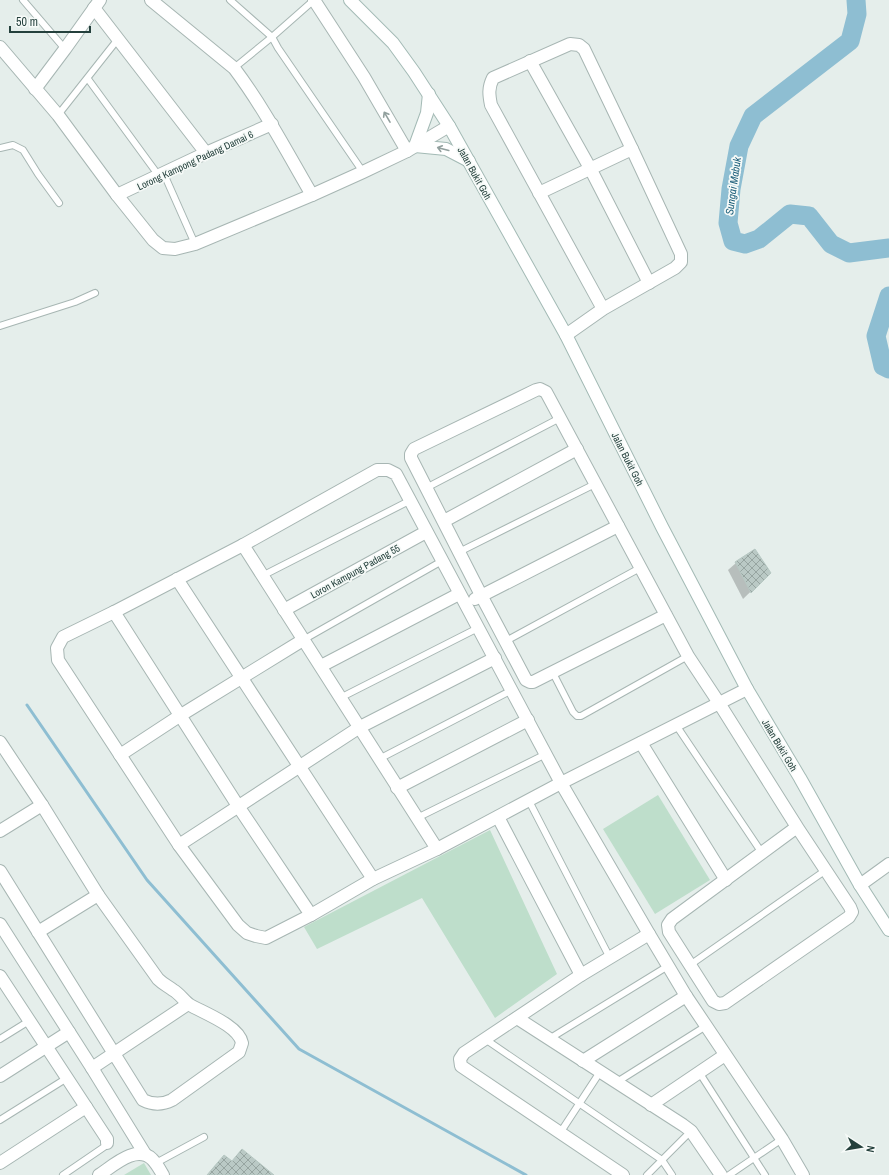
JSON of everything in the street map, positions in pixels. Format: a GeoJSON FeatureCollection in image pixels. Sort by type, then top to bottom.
{"type":"FeatureCollection","features":[{"type":"Feature","properties":{"kind":"street"},"geometry":{"type":"LineString","coordinates":[[151,0],[234,68],[272,124],[312,195]]}},
{"type":"Feature","properties":{"kind":"street"},"geometry":{"type":"LineString","coordinates":[[314,0],[411,148]]}},
{"type":"Feature","properties":{"kind":"street","name":"Jalan Bukit Goh"},"geometry":{"type":"LineString","coordinates":[[350,0],[392,43],[414,72],[449,126],[566,335],[662,527],[747,689],[800,778],[860,886],[889,930]]}},
{"type":"Feature","properties":{"kind":"street"},"geometry":{"type":"LineString","coordinates":[[35,89],[97,4],[118,39],[206,153]]}},
{"type":"Feature","properties":{"kind":"street"},"geometry":{"type":"LineString","coordinates":[[566,335],[603,310],[675,268],[681,262],[681,254],[584,49],[579,45],[570,44],[493,78],[489,86],[489,94],[491,105],[603,310]]}},
{"type":"Feature","properties":{"kind":"street"},"geometry":{"type":"LineString","coordinates":[[0,46],[58,115],[118,196],[153,240],[163,248],[175,249],[195,244],[312,195],[411,148],[449,126]]}},
{"type":"Feature","properties":{"kind":"street"},"geometry":{"type":"LineString","coordinates":[[530,61],[590,168],[649,283]]}},
{"type":"Feature","properties":{"kind":"street"},"geometry":{"type":"LineString","coordinates":[[411,148],[427,113],[428,94]]}},
{"type":"Feature","properties":{"kind":"street","name":"Lorong Kampong Padang Damai 6"},"geometry":{"type":"LineString","coordinates":[[118,196],[206,153],[272,124]]}},
{"type":"Feature","properties":{"kind":"street"},"geometry":{"type":"LineString","coordinates":[[411,148],[446,149],[469,161]]}},
{"type":"Feature","properties":{"kind":"street"},"geometry":{"type":"LineString","coordinates":[[539,193],[632,149]]}},
{"type":"Feature","properties":{"kind":"street"},"geometry":{"type":"LineString","coordinates":[[666,615],[533,682],[526,680],[411,458],[411,454],[414,449],[536,390],[540,389],[546,392],[640,568],[666,615],[688,656],[850,907],[852,912],[849,917],[725,1003],[718,1004],[713,1000],[669,932],[668,925],[672,919],[797,827]]}},
{"type":"Feature","properties":{"kind":"street"},"geometry":{"type":"LineString","coordinates":[[444,521],[577,449]]}},
{"type":"Feature","properties":{"kind":"street"},"geometry":{"type":"LineString","coordinates":[[747,689],[561,783],[437,849],[373,879],[311,915],[266,938],[246,933],[238,926],[179,845],[58,660],[57,648],[63,637],[243,545],[377,470],[388,470],[396,474],[561,783],[686,996],[782,1140],[803,1175]]}},
{"type":"Feature","properties":{"kind":"street"},"geometry":{"type":"LineString","coordinates":[[321,666],[462,599],[482,597],[618,526]]}},
{"type":"Feature","properties":{"kind":"street","name":"Loron Kampung Padang 55"},"geometry":{"type":"LineString","coordinates":[[284,610],[426,532]]}},
{"type":"Feature","properties":{"kind":"street"},"geometry":{"type":"LineString","coordinates":[[243,545],[437,849]]}},
{"type":"Feature","properties":{"kind":"street"},"geometry":{"type":"LineString","coordinates":[[176,579],[242,677],[298,766],[373,879]]}},
{"type":"Feature","properties":{"kind":"street"},"geometry":{"type":"LineString","coordinates":[[114,612],[238,806],[311,915]]}},
{"type":"Feature","properties":{"kind":"street"},"geometry":{"type":"LineString","coordinates":[[120,755],[181,715],[303,640]]}},
{"type":"Feature","properties":{"kind":"street"},"geometry":{"type":"LineString","coordinates":[[179,845],[360,727],[495,658]]}},
{"type":"Feature","properties":{"kind":"street"},"geometry":{"type":"LineString","coordinates":[[397,788],[528,720]]}},
{"type":"Feature","properties":{"kind":"street"},"geometry":{"type":"LineString","coordinates":[[0,742],[42,805],[98,895],[158,979],[163,984],[174,990],[188,1004],[229,1026],[238,1034],[242,1042],[239,1052],[165,1104],[158,1104],[143,1100],[0,872]]}},
{"type":"Feature","properties":{"kind":"street"},"geometry":{"type":"LineString","coordinates":[[641,743],[726,880]]}},
{"type":"Feature","properties":{"kind":"street"},"geometry":{"type":"LineString","coordinates":[[0,831],[42,805]]}},
{"type":"Feature","properties":{"kind":"street"},"geometry":{"type":"LineString","coordinates":[[498,817],[581,975]]}},
{"type":"Feature","properties":{"kind":"street"},"geometry":{"type":"LineString","coordinates":[[860,886],[889,864]]}},
{"type":"Feature","properties":{"kind":"street"},"geometry":{"type":"LineString","coordinates":[[38,932],[98,895]]}},
{"type":"Feature","properties":{"kind":"street"},"geometry":{"type":"LineString","coordinates":[[0,924],[145,1154],[156,1163],[163,1175]]}},
{"type":"Feature","properties":{"kind":"street"},"geometry":{"type":"LineString","coordinates":[[623,1175],[461,1066],[460,1059],[464,1053],[581,975],[649,934]]}},
{"type":"Feature","properties":{"kind":"street"},"geometry":{"type":"LineString","coordinates":[[0,976],[4,989],[29,1020],[107,1139],[107,1143]]}},
{"type":"Feature","properties":{"kind":"street"},"geometry":{"type":"LineString","coordinates":[[583,1061],[686,996]]}},
{"type":"Feature","properties":{"kind":"street"},"geometry":{"type":"LineString","coordinates":[[92,1068],[188,1004]]}},
{"type":"Feature","properties":{"kind":"street"},"geometry":{"type":"LineString","coordinates":[[517,1018],[690,1131],[720,1175]]}},
{"type":"Feature","properties":{"kind":"street"},"geometry":{"type":"LineString","coordinates":[[0,1076],[69,1032]]}},
{"type":"Feature","properties":{"kind":"street"},"geometry":{"type":"LineString","coordinates":[[652,1105],[725,1054]]}},
{"type":"Feature","properties":{"kind":"street"},"geometry":{"type":"LineString","coordinates":[[0,1163],[86,1107]]}},
{"type":"Feature","properties":{"kind":"street"},"geometry":{"type":"LineString","coordinates":[[99,1175],[136,1153],[145,1154]]}},
{"type":"Feature","properties":{"kind":"lane"},"geometry":{"type":"LineString","coordinates":[[23,0],[65,49]]}},
{"type":"Feature","properties":{"kind":"lane"},"geometry":{"type":"LineString","coordinates":[[28,6],[32,0]]}},
{"type":"Feature","properties":{"kind":"lane"},"geometry":{"type":"LineString","coordinates":[[230,0],[272,37],[363,172]]}},
{"type":"Feature","properties":{"kind":"lane"},"geometry":{"type":"LineString","coordinates":[[234,68],[314,0]]}},
{"type":"Feature","properties":{"kind":"lane"},"geometry":{"type":"LineString","coordinates":[[58,115],[118,39]]}},
{"type":"Feature","properties":{"kind":"lane"},"geometry":{"type":"LineString","coordinates":[[88,78],[162,175],[195,244]]}},
{"type":"Feature","properties":{"kind":"lane"},"geometry":{"type":"LineString","coordinates":[[0,148],[13,145],[23,150],[59,203]]}},
{"type":"Feature","properties":{"kind":"lane"},"geometry":{"type":"LineString","coordinates":[[0,326],[75,302],[95,293]]}},
{"type":"Feature","properties":{"kind":"lane"},"geometry":{"type":"LineString","coordinates":[[426,488],[560,418]]}},
{"type":"Feature","properties":{"kind":"lane"},"geometry":{"type":"LineString","coordinates":[[459,552],[595,484]]}},
{"type":"Feature","properties":{"kind":"lane"},"geometry":{"type":"LineString","coordinates":[[262,576],[411,500]]}},
{"type":"Feature","properties":{"kind":"lane"},"geometry":{"type":"LineString","coordinates":[[303,640],[442,561]]}},
{"type":"Feature","properties":{"kind":"lane"},"geometry":{"type":"LineString","coordinates":[[506,641],[640,568]]}},
{"type":"Feature","properties":{"kind":"lane"},"geometry":{"type":"LineString","coordinates":[[340,698],[478,628]]}},
{"type":"Feature","properties":{"kind":"lane"},"geometry":{"type":"LineString","coordinates":[[553,672],[573,712],[577,716],[581,716],[688,656]]}},
{"type":"Feature","properties":{"kind":"lane"},"geometry":{"type":"LineString","coordinates":[[379,759],[512,690]]}},
{"type":"Feature","properties":{"kind":"lane"},"geometry":{"type":"LineString","coordinates":[[676,725],[762,853]]}},
{"type":"Feature","properties":{"kind":"lane"},"geometry":{"type":"LineString","coordinates":[[417,818],[546,754]]}},
{"type":"Feature","properties":{"kind":"lane"},"geometry":{"type":"LineString","coordinates":[[529,801],[610,958]]}},
{"type":"Feature","properties":{"kind":"lane"},"geometry":{"type":"LineString","coordinates":[[690,965],[826,870]]}},
{"type":"Feature","properties":{"kind":"lane"},"geometry":{"type":"LineString","coordinates":[[549,1039],[668,966]]}},
{"type":"Feature","properties":{"kind":"lane"},"geometry":{"type":"LineString","coordinates":[[0,1039],[29,1020]]}},
{"type":"Feature","properties":{"kind":"lane"},"geometry":{"type":"LineString","coordinates":[[617,1082],[706,1026]]}},
{"type":"Feature","properties":{"kind":"lane"},"geometry":{"type":"LineString","coordinates":[[485,1039],[662,1160],[672,1175]]}},
{"type":"Feature","properties":{"kind":"lane"},"geometry":{"type":"LineString","coordinates":[[560,1133],[600,1072]]}},
{"type":"Feature","properties":{"kind":"lane"},"geometry":{"type":"LineString","coordinates":[[699,1072],[765,1175]]}},
{"type":"Feature","properties":{"kind":"lane"},"geometry":{"type":"LineString","coordinates":[[0,1120],[67,1078]]}},
{"type":"Feature","properties":{"kind":"lane"},"geometry":{"type":"LineString","coordinates":[[647,1175],[690,1131]]}},
{"type":"Feature","properties":{"kind":"lane"},"geometry":{"type":"LineString","coordinates":[[156,1163],[204,1137]]}},
{"type":"Feature","properties":{"kind":"lane"},"geometry":{"type":"LineString","coordinates":[[729,1175],[782,1140]]}},
{"type":"Feature","properties":{"kind":"lane"},"geometry":{"type":"LineString","coordinates":[[63,1175],[104,1147],[107,1143]]}},
{"type":"Feature","properties":{"kind":"green space"},"geometry":{"type":"Polygon","coordinates":[[[658,795],[710,880],[655,914],[603,829],[658,795]]]}},
{"type":"Feature","properties":{"kind":"green space"},"geometry":{"type":"Polygon","coordinates":[[[490,830],[557,974],[495,1018],[422,898],[317,949],[304,927],[490,830]]]}},
{"type":"Feature","properties":{"kind":"green space"},"geometry":{"type":"Polygon","coordinates":[[[144,1163],[151,1175],[124,1175],[144,1163]]]}},
{"type":"Feature","properties":{"kind":"building"},"geometry":{"type":"Polygon","coordinates":[[[755,549],[771,573],[751,593],[735,562],[755,549]]]}},
{"type":"Feature","properties":{"kind":"building"},"geometry":{"type":"Polygon","coordinates":[[[242,1149],[274,1175],[207,1175],[224,1155],[232,1161],[242,1149]]]}},
{"type":"Feature","properties":{"kind":"waterway","name":"Sungai Mabuk"},"geometry":{"type":"LineString","coordinates":[[856,0],[857,14],[850,41],[753,116],[739,146],[731,189],[728,223],[733,241],[745,244],[759,239],[790,214],[809,216],[831,244],[849,253],[889,248]]}},
{"type":"Feature","properties":{"kind":"waterway","name":"Sungai Mabuk"},"geometry":{"type":"LineString","coordinates":[[889,296],[876,336],[883,366],[889,369]]}},
{"type":"Feature","properties":{"kind":"waterway"},"geometry":{"type":"LineString","coordinates":[[27,705],[147,880],[299,1049],[526,1175]]}}]}
